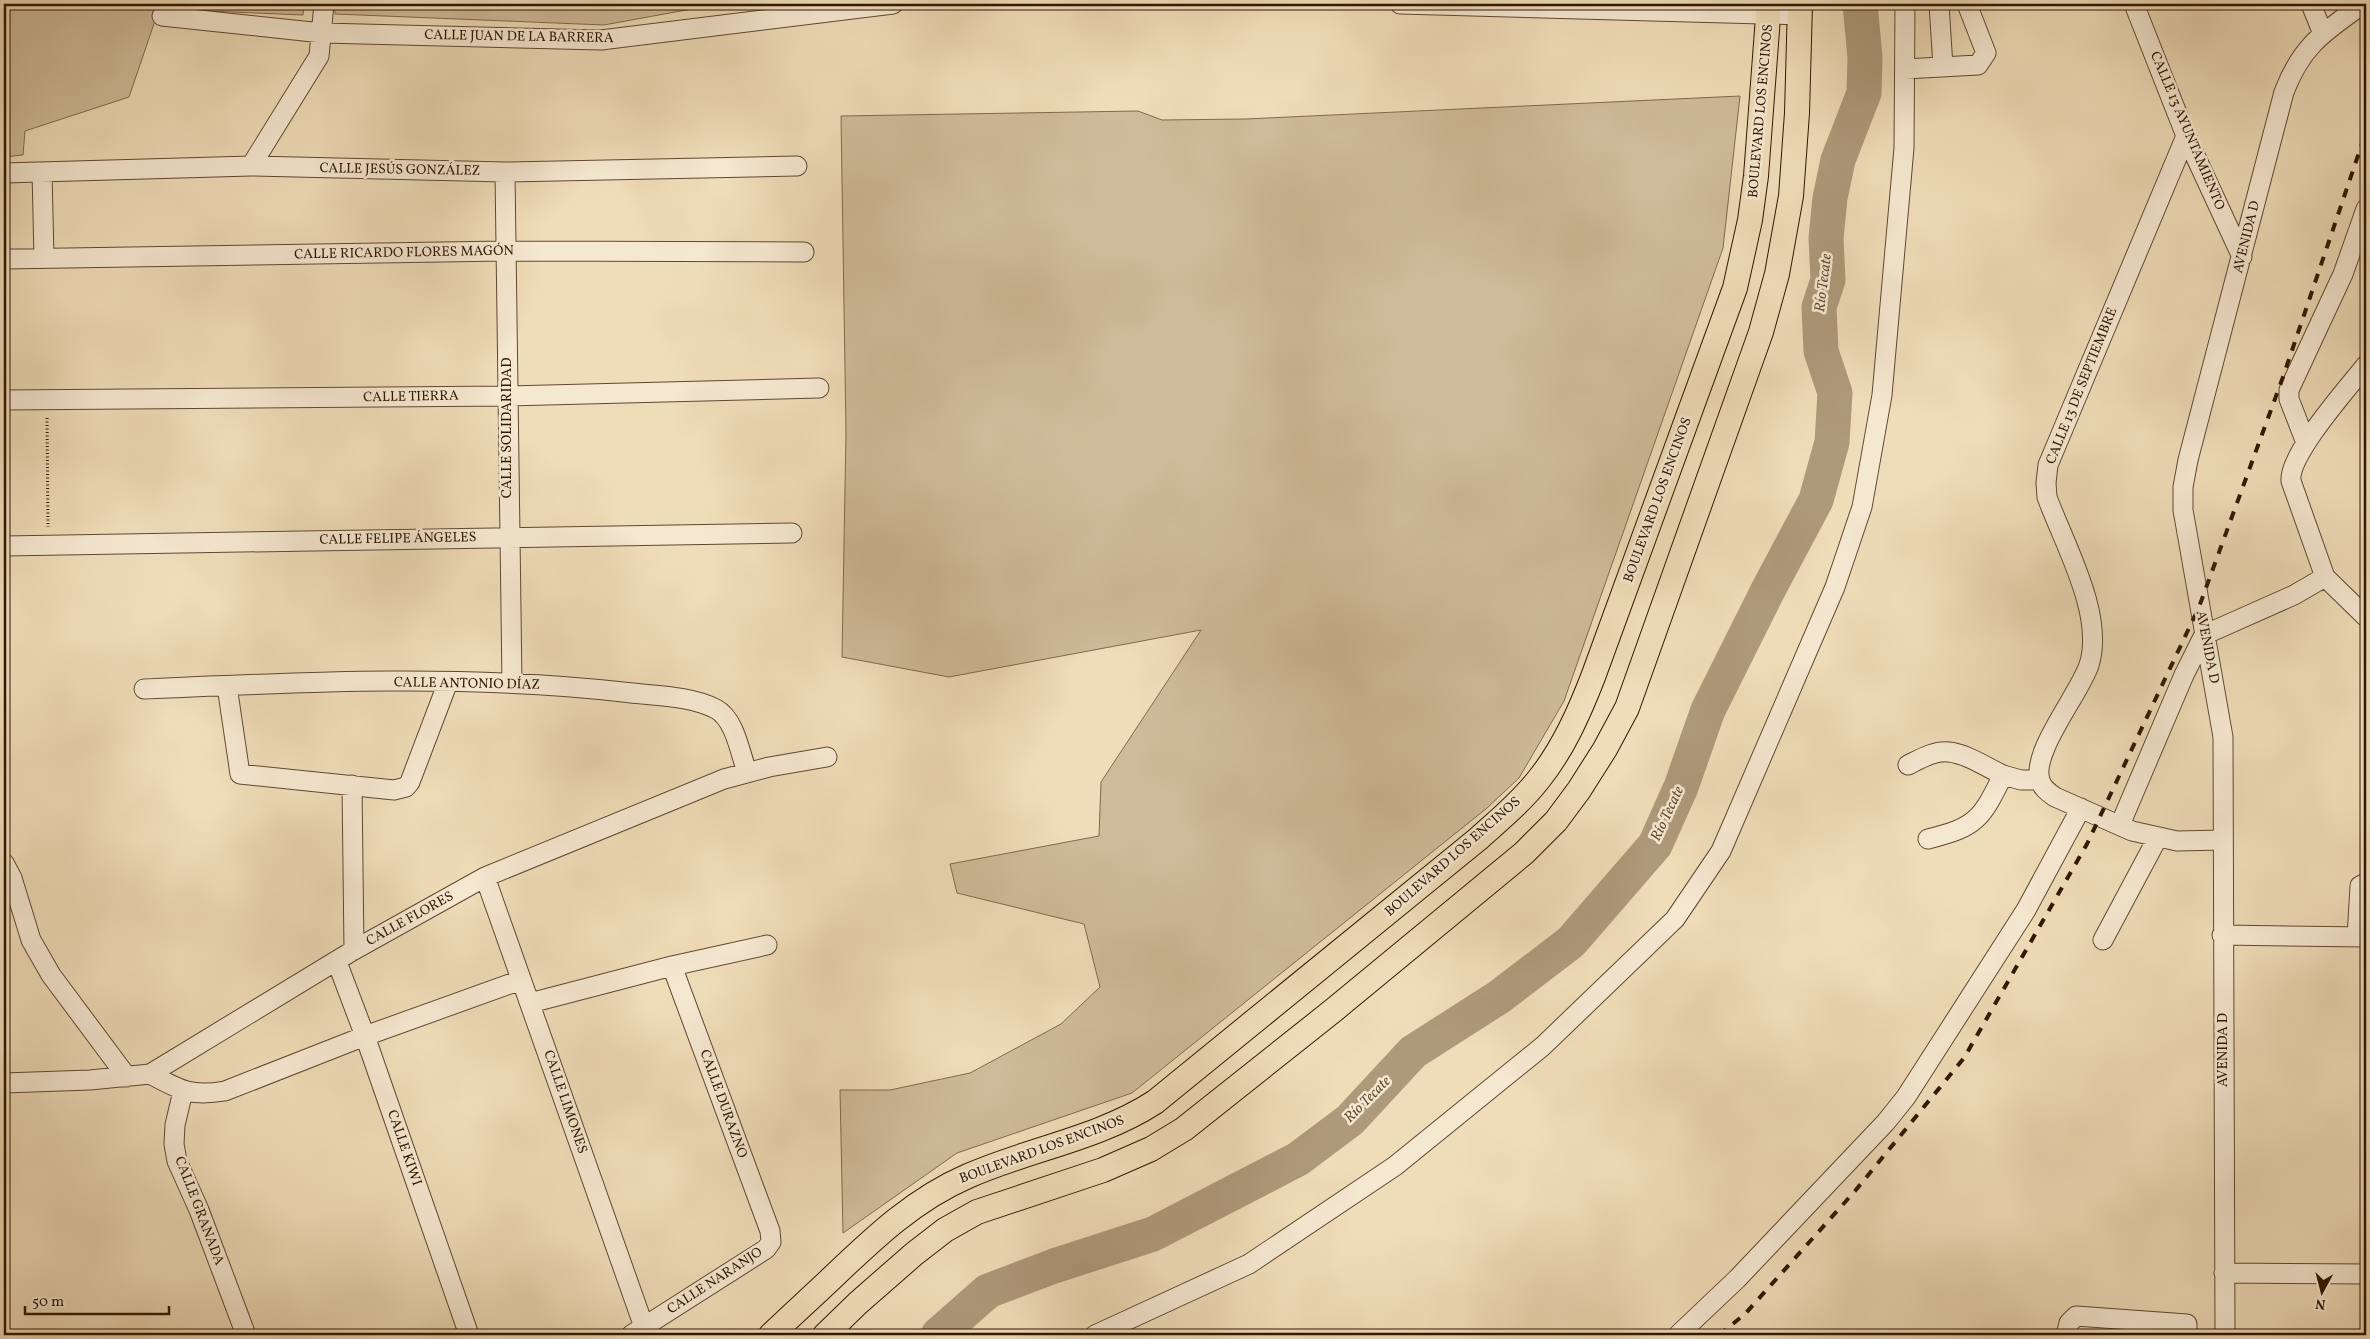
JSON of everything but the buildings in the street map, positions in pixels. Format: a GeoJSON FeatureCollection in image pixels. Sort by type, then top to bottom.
{"type":"FeatureCollection","features":[{"type":"Feature","properties":{"kind":"main road","name":"BOULEVARD LOS ENCINOS"},"geometry":{"type":"LineString","coordinates":[[774,1335],[885,1227],[917,1203],[966,1176],[1107,1127],[1133,1116],[1155,1102],[1478,839],[1520,801],[1540,778],[1560,748],[1578,713],[1593,677],[1735,288],[1750,220],[1756,176],[1769,9]]}},
{"type":"Feature","properties":{"kind":"main road"},"geometry":{"type":"LineString","coordinates":[[825,1335],[858,1302],[914,1254],[953,1226],[978,1212],[1012,1199],[1103,1170],[1151,1149],[1184,1129],[1335,1009],[1524,853],[1556,821],[1579,790],[1605,749],[1626,708],[1763,322],[1777,274],[1791,196],[1797,113],[1801,10]]}},
{"type":"Feature","properties":{"kind":"street"},"geometry":{"type":"LineString","coordinates":[[251,166],[318,56],[324,4]]}},
{"type":"Feature","properties":{"kind":"street","name":"CALLE JUAN DE LA BARRERA"},"geometry":{"type":"LineString","coordinates":[[162,16],[322,33],[601,40],[893,4]]}},
{"type":"Feature","properties":{"kind":"street"},"geometry":{"type":"LineString","coordinates":[[1400,4],[1801,10]]}},
{"type":"Feature","properties":{"kind":"street"},"geometry":{"type":"LineString","coordinates":[[1095,1335],[1249,1264],[1395,1166],[1543,1046],[1675,919],[1721,851],[1835,587],[1862,507],[1882,396],[1904,148],[1906,4]]}},
{"type":"Feature","properties":{"kind":"street"},"geometry":{"type":"LineString","coordinates":[[1940,4],[1943,68]]}},
{"type":"Feature","properties":{"kind":"street"},"geometry":{"type":"LineString","coordinates":[[1905,69],[1978,65],[1986,53],[1967,4]]}},
{"type":"Feature","properties":{"kind":"street","name":"CALLE 13 AYUNTAMIENTO"},"geometry":{"type":"LineString","coordinates":[[2134,4],[2186,136],[2242,257]]}},
{"type":"Feature","properties":{"kind":"street"},"geometry":{"type":"LineString","coordinates":[[2311,4],[2323,34]]}},
{"type":"Feature","properties":{"kind":"street","name":"AVENIDA D"},"geometry":{"type":"LineString","coordinates":[[2225,1335],[2222,935],[2223,737],[2183,510],[2183,487],[2188,460],[2284,92],[2300,59],[2313,42],[2362,4]]}},
{"type":"Feature","properties":{"kind":"street","name":"CALLE 13 DE SEPTIEMBRE"},"geometry":{"type":"LineString","coordinates":[[2040,780],[2039,769],[2045,750],[2088,666],[2093,644],[2092,623],[2087,602],[2047,497],[2048,465],[2186,136]]}},
{"type":"Feature","properties":{"kind":"street","name":"CALLE JESÚS GONZÁLEZ"},"geometry":{"type":"LineString","coordinates":[[4,173],[251,166],[505,172],[797,166]]}},
{"type":"Feature","properties":{"kind":"street"},"geometry":{"type":"LineString","coordinates":[[42,172],[44,258]]}},
{"type":"Feature","properties":{"kind":"street","name":"CALLE SOLIDARIDAD"},"geometry":{"type":"LineString","coordinates":[[505,172],[504,252],[512,683]]}},
{"type":"Feature","properties":{"kind":"street"},"geometry":{"type":"LineString","coordinates":[[2306,443],[2288,399],[2289,390],[2343,274],[2366,209]]}},
{"type":"Feature","properties":{"kind":"street","name":"CALLE RICARDO FLORES MAGÓN"},"geometry":{"type":"LineString","coordinates":[[4,259],[504,252],[804,252]]}},
{"type":"Feature","properties":{"kind":"street"},"geometry":{"type":"LineString","coordinates":[[2366,365],[2306,443],[2292,466],[2291,481],[2325,577],[2366,617]]}},
{"type":"Feature","properties":{"kind":"street","name":"CALLE TIERRA"},"geometry":{"type":"LineString","coordinates":[[4,400],[508,396],[819,388]]}},
{"type":"Feature","properties":{"kind":"street","name":"CALLE FELIPE ÁNGELES"},"geometry":{"type":"LineString","coordinates":[[4,546],[792,533]]}},
{"type":"Feature","properties":{"kind":"street"},"geometry":{"type":"LineString","coordinates":[[2120,825],[2184,675],[2204,634],[2294,595],[2325,577]]}},
{"type":"Feature","properties":{"kind":"street"},"geometry":{"type":"LineString","coordinates":[[226,686],[240,774],[394,790],[406,787],[413,776],[448,682]]}},
{"type":"Feature","properties":{"kind":"street","name":"CALLE ANTONIO DÍAZ"},"geometry":{"type":"LineString","coordinates":[[144,689],[448,682],[512,683],[591,688],[681,699],[717,709],[726,718],[733,730],[746,772]]}},
{"type":"Feature","properties":{"kind":"street"},"geometry":{"type":"LineString","coordinates":[[1908,765],[1930,755],[1948,751],[1968,758],[2003,775],[2021,780],[2040,780],[2046,790],[2054,797],[2132,831],[2177,841],[2223,840]]}},
{"type":"Feature","properties":{"kind":"street","name":"CALLE FLORES"},"geometry":{"type":"LineString","coordinates":[[4,1083],[127,1077],[150,1074],[354,950],[485,877],[746,772],[827,757]]}},
{"type":"Feature","properties":{"kind":"street"},"geometry":{"type":"LineString","coordinates":[[1928,840],[1958,832],[1973,822],[1988,805],[2003,775]]}},
{"type":"Feature","properties":{"kind":"street"},"geometry":{"type":"LineString","coordinates":[[352,785],[354,950]]}},
{"type":"Feature","properties":{"kind":"street"},"geometry":{"type":"LineString","coordinates":[[1678,1335],[1737,1279],[1886,1122],[1906,1097],[2026,910],[2081,808]]}},
{"type":"Feature","properties":{"kind":"street"},"geometry":{"type":"LineString","coordinates":[[2103,940],[2158,837]]}},
{"type":"Feature","properties":{"kind":"street"},"geometry":{"type":"LineString","coordinates":[[4,863],[12,878],[30,940],[51,975],[127,1077]]}},
{"type":"Feature","properties":{"kind":"street","name":"CALLE LIMONES"},"geometry":{"type":"LineString","coordinates":[[485,877],[530,1003],[638,1331]]}},
{"type":"Feature","properties":{"kind":"street"},"geometry":{"type":"LineString","coordinates":[[2222,935],[2361,937],[2360,886],[2366,883]]}},
{"type":"Feature","properties":{"kind":"street"},"geometry":{"type":"LineString","coordinates":[[530,1003],[672,966],[767,945]]}},
{"type":"Feature","properties":{"kind":"street","name":"CALLE KIWI"},"geometry":{"type":"LineString","coordinates":[[337,962],[365,1036],[469,1335]]}},
{"type":"Feature","properties":{"kind":"street","name":"CALLE DURAZNO"},"geometry":{"type":"LineString","coordinates":[[672,966],[772,1242]]}},
{"type":"Feature","properties":{"kind":"street"},"geometry":{"type":"LineString","coordinates":[[150,1074],[183,1091],[204,1095],[225,1092],[365,1036],[521,980]]}},
{"type":"Feature","properties":{"kind":"street","name":"CALLE GRANADA"},"geometry":{"type":"LineString","coordinates":[[183,1091],[175,1125],[174,1144],[177,1161],[199,1210],[246,1335]]}},
{"type":"Feature","properties":{"kind":"street","name":"CALLE NARANJO"},"geometry":{"type":"LineString","coordinates":[[638,1331],[766,1250],[772,1242]]}},
{"type":"Feature","properties":{"kind":"street"},"geometry":{"type":"LineString","coordinates":[[2224,1273],[2366,1274]]}},
{"type":"Feature","properties":{"kind":"street"},"geometry":{"type":"LineString","coordinates":[[2066,1335],[2069,1323],[2076,1316],[2188,1324],[2187,1335]]}},
{"type":"Feature","properties":{"kind":"path"},"geometry":{"type":"LineString","coordinates":[[47,400],[48,545]]}},
{"type":"Feature","properties":{"kind":"shaded area"},"geometry":{"type":"Polygon","coordinates":[[[4,4],[304,4],[303,15],[159,9],[129,97],[25,131],[23,155],[4,157],[4,4]]]}},
{"type":"Feature","properties":{"kind":"shaded area"},"geometry":{"type":"Polygon","coordinates":[[[335,4],[719,4],[604,25],[335,14],[335,4]]]}},
{"type":"Feature","properties":{"kind":"shaded area"},"geometry":{"type":"Polygon","coordinates":[[[1740,96],[1723,248],[1564,701],[1519,778],[1487,808],[1132,1093],[957,1153],[843,1233],[840,1090],[890,1090],[970,1073],[1061,1024],[1100,987],[1084,924],[957,893],[950,864],[1099,836],[1101,782],[1201,630],[949,677],[842,657],[846,433],[841,116],[1138,111],[1162,120],[1246,119],[1740,96]]]}},
{"type":"Feature","properties":{"kind":"waterway","name":"Río Tecate"},"geometry":{"type":"LineString","coordinates":[[938,1335],[988,1291],[1054,1266],[1153,1234],[1298,1159],[1350,1120],[1413,1052],[1499,997],[1571,942],[1655,845],[1681,787],[1708,710],[1816,500],[1832,442],[1835,393],[1821,351],[1819,307],[1828,280],[1826,238],[1830,198],[1838,160],[1864,93],[1865,57],[1860,4]]}},
{"type":"Feature","properties":{"kind":"railway"},"geometry":{"type":"LineString","coordinates":[[1719,1335],[1745,1314],[1855,1191],[1964,1058],[2087,844],[2199,607],[2283,377],[2366,132]]}}]}
